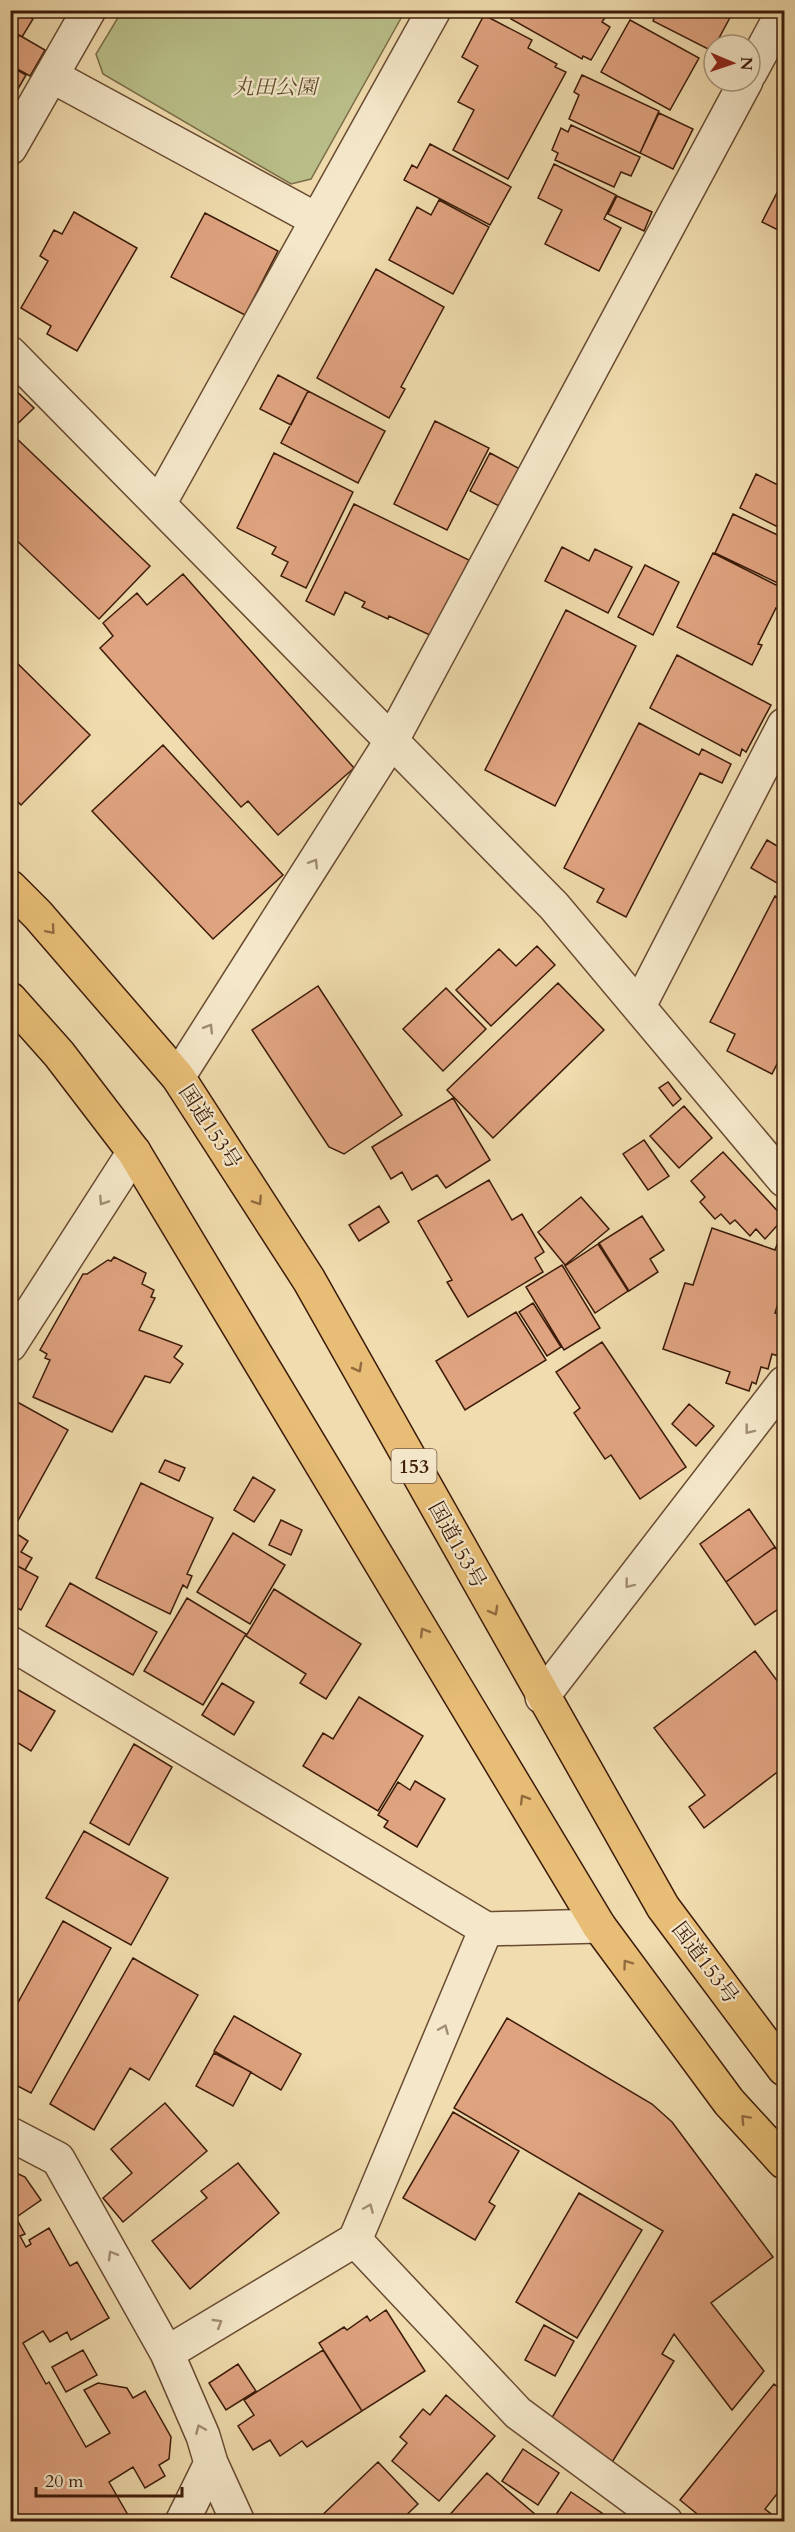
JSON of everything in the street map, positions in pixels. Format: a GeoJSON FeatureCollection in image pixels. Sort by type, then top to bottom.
{"type":"FeatureCollection","features":[{"type":"Feature","properties":{"kind":"highway","name":"国道153号"},"geometry":{"type":"LineString","coordinates":[[10,887],[38,915],[178,1077],[309,1280],[663,1907],[784,2069]]}},
{"type":"Feature","properties":{"kind":"highway"},"geometry":{"type":"LineString","coordinates":[[10,999],[59,1054],[134,1152],[599,1926],[729,2102],[784,2162]]}},
{"type":"Feature","properties":{"kind":"street"},"geometry":{"type":"LineString","coordinates":[[10,148],[89,10]]}},
{"type":"Feature","properties":{"kind":"street"},"geometry":{"type":"LineString","coordinates":[[159,504],[434,10]]}},
{"type":"Feature","properties":{"kind":"street"},"geometry":{"type":"LineString","coordinates":[[762,51],[784,10]]}},
{"type":"Feature","properties":{"kind":"street"},"geometry":{"type":"LineString","coordinates":[[52,76],[317,220]]}},
{"type":"Feature","properties":{"kind":"street"},"geometry":{"type":"LineString","coordinates":[[178,1077],[392,740],[740,93]]}},
{"type":"Feature","properties":{"kind":"street"},"geometry":{"type":"LineString","coordinates":[[10,353],[554,906],[784,1180]]}},
{"type":"Feature","properties":{"kind":"street"},"geometry":{"type":"LineString","coordinates":[[639,1006],[784,725]]}},
{"type":"Feature","properties":{"kind":"street"},"geometry":{"type":"LineString","coordinates":[[10,1345],[134,1152]]}},
{"type":"Feature","properties":{"kind":"street"},"geometry":{"type":"LineString","coordinates":[[542,1696],[784,1383]]}},
{"type":"Feature","properties":{"kind":"street"},"geometry":{"type":"LineString","coordinates":[[10,1643],[486,1929],[599,1926]]}},
{"type":"Feature","properties":{"kind":"street"},"geometry":{"type":"LineString","coordinates":[[168,2353],[355,2240],[486,1929]]}},
{"type":"Feature","properties":{"kind":"street"},"geometry":{"type":"LineString","coordinates":[[10,2134],[58,2159],[168,2353],[238,2522]]}},
{"type":"Feature","properties":{"kind":"street"},"geometry":{"type":"LineString","coordinates":[[355,2240],[518,2413],[666,2522]]}},
{"type":"Feature","properties":{"kind":"street"},"geometry":{"type":"LineString","coordinates":[[183,2522],[212,2463]]}},
{"type":"Feature","properties":{"kind":"green space","name":"丸田公園"},"geometry":{"type":"Polygon","coordinates":[[[122,11],[405,11],[311,179],[291,184],[103,74],[96,54],[122,11]]]}},
{"type":"Feature","properties":{"kind":"building"},"geometry":{"type":"Polygon","coordinates":[[[10,10],[18,10],[33,19],[22,37],[19,35],[10,50],[10,10]]]}},
{"type":"Feature","properties":{"kind":"building"},"geometry":{"type":"Polygon","coordinates":[[[516,10],[596,10],[606,16],[602,22],[610,27],[591,60],[583,56],[582,59],[511,19],[516,10]]]}},
{"type":"Feature","properties":{"kind":"building"},"geometry":{"type":"Polygon","coordinates":[[[658,10],[730,10],[733,12],[722,33],[702,33],[702,46],[653,21],[658,10]]]}},
{"type":"Feature","properties":{"kind":"building"},"geometry":{"type":"Polygon","coordinates":[[[484,15],[532,40],[528,48],[557,64],[555,67],[566,72],[508,179],[453,150],[474,110],[458,102],[478,66],[462,57],[484,15]]]}},
{"type":"Feature","properties":{"kind":"building"},"geometry":{"type":"Polygon","coordinates":[[[630,20],[699,58],[670,110],[601,72],[630,20]]]}},
{"type":"Feature","properties":{"kind":"building"},"geometry":{"type":"Polygon","coordinates":[[[19,35],[45,50],[30,76],[10,65],[10,50],[19,35]]]}},
{"type":"Feature","properties":{"kind":"building"},"geometry":{"type":"Polygon","coordinates":[[[10,66],[26,75],[15,94],[12,93],[10,96],[10,66]]]}},
{"type":"Feature","properties":{"kind":"building"},"geometry":{"type":"Polygon","coordinates":[[[582,75],[659,111],[640,153],[569,119],[579,95],[574,92],[582,75]]]}},
{"type":"Feature","properties":{"kind":"building"},"geometry":{"type":"Polygon","coordinates":[[[659,113],[693,129],[673,169],[640,153],[659,113]]]}},
{"type":"Feature","properties":{"kind":"building"},"geometry":{"type":"Polygon","coordinates":[[[571,125],[640,157],[631,176],[621,172],[614,187],[555,160],[558,153],[552,150],[561,128],[568,132],[571,125]]]}},
{"type":"Feature","properties":{"kind":"building"},"geometry":{"type":"Polygon","coordinates":[[[430,144],[511,187],[490,225],[404,180],[412,165],[417,168],[430,144]]]}},
{"type":"Feature","properties":{"kind":"building"},"geometry":{"type":"Polygon","coordinates":[[[554,164],[616,195],[604,219],[621,228],[599,271],[545,244],[562,210],[538,198],[554,164]]]}},
{"type":"Feature","properties":{"kind":"building"},"geometry":{"type":"Polygon","coordinates":[[[782,183],[784,184],[784,233],[762,222],[782,183]]]}},
{"type":"Feature","properties":{"kind":"building"},"geometry":{"type":"Polygon","coordinates":[[[617,196],[652,212],[644,231],[608,214],[617,196]]]}},
{"type":"Feature","properties":{"kind":"building"},"geometry":{"type":"Polygon","coordinates":[[[439,200],[489,227],[453,294],[389,260],[417,207],[431,215],[439,200]]]}},
{"type":"Feature","properties":{"kind":"building"},"geometry":{"type":"Polygon","coordinates":[[[74,212],[137,248],[77,351],[47,334],[51,326],[21,308],[48,261],[40,256],[54,230],[62,234],[74,212]]]}},
{"type":"Feature","properties":{"kind":"building"},"geometry":{"type":"Polygon","coordinates":[[[205,213],[278,251],[245,315],[171,277],[205,213]]]}},
{"type":"Feature","properties":{"kind":"building"},"geometry":{"type":"Polygon","coordinates":[[[376,269],[444,307],[401,387],[405,389],[389,418],[317,378],[376,269]]]}},
{"type":"Feature","properties":{"kind":"building"},"geometry":{"type":"Polygon","coordinates":[[[278,375],[308,391],[291,425],[260,409],[278,375]]]}},
{"type":"Feature","properties":{"kind":"building"},"geometry":{"type":"Polygon","coordinates":[[[10,385],[34,408],[10,431],[10,385]]]}},
{"type":"Feature","properties":{"kind":"building"},"geometry":{"type":"Polygon","coordinates":[[[308,391],[385,431],[358,483],[281,443],[308,391]]]}},
{"type":"Feature","properties":{"kind":"building"},"geometry":{"type":"Polygon","coordinates":[[[435,421],[489,448],[447,530],[394,504],[435,421]]]}},
{"type":"Feature","properties":{"kind":"building"},"geometry":{"type":"Polygon","coordinates":[[[13,435],[150,566],[99,619],[10,534],[10,438],[13,435]]]}},
{"type":"Feature","properties":{"kind":"building"},"geometry":{"type":"Polygon","coordinates":[[[274,453],[353,492],[306,588],[281,576],[288,562],[272,554],[276,547],[237,528],[274,453]]]}},
{"type":"Feature","properties":{"kind":"building"},"geometry":{"type":"Polygon","coordinates":[[[490,453],[520,469],[501,507],[470,491],[490,453]]]}},
{"type":"Feature","properties":{"kind":"building"},"geometry":{"type":"Polygon","coordinates":[[[756,474],[784,488],[784,534],[781,532],[782,529],[740,508],[756,474]]]}},
{"type":"Feature","properties":{"kind":"building"},"geometry":{"type":"Polygon","coordinates":[[[354,504],[469,560],[432,636],[389,616],[388,619],[362,607],[365,602],[345,592],[334,615],[306,601],[354,504]]]}},
{"type":"Feature","properties":{"kind":"building"},"geometry":{"type":"Polygon","coordinates":[[[733,514],[784,538],[784,586],[715,553],[733,514]]]}},
{"type":"Feature","properties":{"kind":"building"},"geometry":{"type":"Polygon","coordinates":[[[562,547],[589,561],[595,549],[632,567],[608,613],[545,581],[562,547]]]}},
{"type":"Feature","properties":{"kind":"building"},"geometry":{"type":"Polygon","coordinates":[[[713,553],[784,589],[784,603],[781,610],[776,608],[758,644],[762,645],[752,665],[677,627],[713,553]]]}},
{"type":"Feature","properties":{"kind":"building"},"geometry":{"type":"Polygon","coordinates":[[[645,565],[679,582],[653,635],[618,617],[645,565]]]}},
{"type":"Feature","properties":{"kind":"building"},"geometry":{"type":"Polygon","coordinates":[[[183,574],[354,768],[278,835],[248,801],[241,807],[100,648],[113,636],[103,623],[137,593],[147,605],[183,574]]]}},
{"type":"Feature","properties":{"kind":"building"},"geometry":{"type":"Polygon","coordinates":[[[566,610],[636,646],[555,806],[485,770],[566,610]]]}},
{"type":"Feature","properties":{"kind":"building"},"geometry":{"type":"Polygon","coordinates":[[[677,655],[771,705],[746,752],[742,749],[740,756],[650,708],[677,655]]]}},
{"type":"Feature","properties":{"kind":"building"},"geometry":{"type":"Polygon","coordinates":[[[10,656],[90,735],[21,805],[10,794],[10,656]]]}},
{"type":"Feature","properties":{"kind":"building"},"geometry":{"type":"Polygon","coordinates":[[[639,723],[699,755],[702,749],[731,764],[722,783],[700,773],[626,917],[597,902],[604,889],[564,868],[639,723]]]}},
{"type":"Feature","properties":{"kind":"building"},"geometry":{"type":"Polygon","coordinates":[[[163,745],[283,875],[213,939],[92,811],[163,745]]]}},
{"type":"Feature","properties":{"kind":"building"},"geometry":{"type":"Polygon","coordinates":[[[767,840],[784,850],[784,887],[751,868],[767,840]]]}},
{"type":"Feature","properties":{"kind":"building"},"geometry":{"type":"Polygon","coordinates":[[[775,896],[784,901],[784,1050],[772,1074],[727,1051],[735,1034],[710,1022],[775,896]]]}},
{"type":"Feature","properties":{"kind":"building"},"geometry":{"type":"Polygon","coordinates":[[[537,946],[555,965],[491,1026],[456,990],[499,949],[516,966],[537,946]]]}},
{"type":"Feature","properties":{"kind":"building"},"geometry":{"type":"Polygon","coordinates":[[[558,983],[604,1030],[493,1138],[447,1090],[558,983]]]}},
{"type":"Feature","properties":{"kind":"building"},"geometry":{"type":"Polygon","coordinates":[[[318,986],[402,1115],[344,1154],[329,1147],[252,1030],[318,986]]]}},
{"type":"Feature","properties":{"kind":"building"},"geometry":{"type":"Polygon","coordinates":[[[446,988],[486,1029],[443,1071],[403,1029],[446,988]]]}},
{"type":"Feature","properties":{"kind":"building"},"geometry":{"type":"Polygon","coordinates":[[[668,1082],[681,1099],[673,1106],[659,1088],[668,1082]]]}},
{"type":"Feature","properties":{"kind":"building"},"geometry":{"type":"Polygon","coordinates":[[[453,1098],[490,1160],[446,1188],[437,1175],[412,1190],[402,1172],[391,1179],[372,1147],[453,1098]]]}},
{"type":"Feature","properties":{"kind":"building"},"geometry":{"type":"Polygon","coordinates":[[[684,1106],[712,1138],[679,1168],[650,1136],[684,1106]]]}},
{"type":"Feature","properties":{"kind":"building"},"geometry":{"type":"Polygon","coordinates":[[[644,1140],[669,1176],[648,1190],[623,1154],[644,1140]]]}},
{"type":"Feature","properties":{"kind":"building"},"geometry":{"type":"Polygon","coordinates":[[[723,1152],[784,1218],[765,1239],[756,1229],[750,1236],[735,1220],[730,1224],[721,1214],[715,1219],[700,1202],[705,1197],[691,1181],[723,1152]]]}},
{"type":"Feature","properties":{"kind":"building"},"geometry":{"type":"Polygon","coordinates":[[[489,1180],[512,1220],[522,1214],[544,1252],[535,1258],[543,1272],[468,1317],[447,1282],[452,1280],[418,1221],[489,1180]]]}},
{"type":"Feature","properties":{"kind":"building"},"geometry":{"type":"Polygon","coordinates":[[[581,1197],[609,1229],[565,1265],[538,1232],[581,1197]]]}},
{"type":"Feature","properties":{"kind":"building"},"geometry":{"type":"Polygon","coordinates":[[[379,1206],[389,1222],[359,1241],[349,1225],[379,1206]]]}},
{"type":"Feature","properties":{"kind":"building"},"geometry":{"type":"Polygon","coordinates":[[[642,1216],[664,1250],[650,1259],[658,1272],[629,1291],[599,1243],[642,1216]]]}},
{"type":"Feature","properties":{"kind":"building"},"geometry":{"type":"Polygon","coordinates":[[[712,1228],[775,1250],[780,1237],[784,1238],[784,1285],[775,1313],[784,1316],[784,1335],[778,1356],[772,1354],[768,1369],[761,1367],[756,1384],[752,1382],[749,1391],[726,1383],[730,1372],[663,1349],[685,1283],[693,1285],[712,1228]]]}},
{"type":"Feature","properties":{"kind":"building"},"geometry":{"type":"Polygon","coordinates":[[[598,1244],[628,1291],[595,1313],[565,1266],[598,1244]]]}},
{"type":"Feature","properties":{"kind":"building"},"geometry":{"type":"Polygon","coordinates":[[[114,1257],[146,1273],[142,1284],[154,1290],[151,1297],[155,1298],[139,1330],[182,1346],[174,1357],[183,1364],[170,1383],[145,1376],[112,1432],[33,1397],[50,1360],[45,1358],[47,1354],[40,1350],[83,1274],[87,1274],[108,1260],[111,1261],[114,1257]]]}},
{"type":"Feature","properties":{"kind":"building"},"geometry":{"type":"Polygon","coordinates":[[[562,1265],[600,1328],[564,1350],[526,1287],[562,1265]]]}},
{"type":"Feature","properties":{"kind":"building"},"geometry":{"type":"Polygon","coordinates":[[[533,1303],[561,1347],[547,1356],[519,1312],[533,1303]]]}},
{"type":"Feature","properties":{"kind":"building"},"geometry":{"type":"Polygon","coordinates":[[[516,1312],[546,1360],[465,1410],[436,1361],[516,1312]]]}},
{"type":"Feature","properties":{"kind":"building"},"geometry":{"type":"Polygon","coordinates":[[[602,1342],[686,1467],[640,1499],[611,1455],[605,1459],[574,1413],[580,1408],[556,1372],[602,1342]]]}},
{"type":"Feature","properties":{"kind":"building"},"geometry":{"type":"Polygon","coordinates":[[[10,1398],[68,1430],[10,1535],[10,1398]]]}},
{"type":"Feature","properties":{"kind":"building"},"geometry":{"type":"Polygon","coordinates":[[[689,1404],[714,1426],[696,1446],[672,1424],[689,1404]]]}},
{"type":"Feature","properties":{"kind":"building"},"geometry":{"type":"Polygon","coordinates":[[[165,1460],[185,1468],[179,1481],[159,1472],[165,1460]]]}},
{"type":"Feature","properties":{"kind":"building"},"geometry":{"type":"Polygon","coordinates":[[[253,1477],[275,1490],[254,1522],[234,1510],[253,1477]]]}},
{"type":"Feature","properties":{"kind":"building"},"geometry":{"type":"Polygon","coordinates":[[[141,1483],[213,1518],[187,1574],[192,1576],[187,1588],[183,1585],[170,1614],[96,1578],[141,1483]]]}},
{"type":"Feature","properties":{"kind":"building"},"geometry":{"type":"Polygon","coordinates":[[[749,1509],[775,1547],[726,1582],[700,1544],[749,1509]]]}},
{"type":"Feature","properties":{"kind":"building"},"geometry":{"type":"Polygon","coordinates":[[[281,1520],[302,1530],[291,1555],[269,1545],[281,1520]]]}},
{"type":"Feature","properties":{"kind":"building"},"geometry":{"type":"Polygon","coordinates":[[[233,1533],[285,1565],[250,1624],[197,1592],[233,1533]]]}},
{"type":"Feature","properties":{"kind":"building"},"geometry":{"type":"Polygon","coordinates":[[[17,1534],[28,1541],[21,1552],[32,1558],[25,1570],[10,1562],[10,1546],[17,1534]]]}},
{"type":"Feature","properties":{"kind":"building"},"geometry":{"type":"Polygon","coordinates":[[[775,1547],[784,1560],[784,1605],[755,1625],[726,1582],[775,1547]]]}},
{"type":"Feature","properties":{"kind":"building"},"geometry":{"type":"Polygon","coordinates":[[[10,1562],[38,1577],[21,1610],[10,1604],[10,1562]]]}},
{"type":"Feature","properties":{"kind":"building"},"geometry":{"type":"Polygon","coordinates":[[[70,1583],[157,1632],[133,1675],[46,1626],[70,1583]]]}},
{"type":"Feature","properties":{"kind":"building"},"geometry":{"type":"Polygon","coordinates":[[[274,1589],[361,1644],[326,1699],[300,1683],[306,1674],[246,1636],[274,1589]]]}},
{"type":"Feature","properties":{"kind":"building"},"geometry":{"type":"Polygon","coordinates":[[[187,1598],[246,1634],[203,1705],[144,1671],[187,1598]]]}},
{"type":"Feature","properties":{"kind":"building"},"geometry":{"type":"Polygon","coordinates":[[[755,1651],[784,1690],[784,1767],[704,1828],[689,1807],[705,1795],[654,1728],[755,1651]]]}},
{"type":"Feature","properties":{"kind":"building"},"geometry":{"type":"Polygon","coordinates":[[[222,1683],[254,1702],[234,1735],[202,1715],[222,1683]]]}},
{"type":"Feature","properties":{"kind":"building"},"geometry":{"type":"Polygon","coordinates":[[[15,1688],[55,1711],[31,1751],[10,1738],[10,1695],[15,1688]]]}},
{"type":"Feature","properties":{"kind":"building"},"geometry":{"type":"Polygon","coordinates":[[[359,1697],[423,1736],[378,1811],[303,1766],[323,1733],[333,1739],[359,1697]]]}},
{"type":"Feature","properties":{"kind":"building"},"geometry":{"type":"Polygon","coordinates":[[[134,1744],[172,1767],[129,1845],[90,1823],[134,1744]]]}},
{"type":"Feature","properties":{"kind":"building"},"geometry":{"type":"Polygon","coordinates":[[[415,1781],[445,1799],[417,1847],[384,1827],[388,1821],[378,1815],[398,1782],[410,1790],[415,1781]]]}},
{"type":"Feature","properties":{"kind":"building"},"geometry":{"type":"Polygon","coordinates":[[[84,1831],[168,1878],[131,1945],[46,1898],[84,1831]]]}},
{"type":"Feature","properties":{"kind":"building"},"geometry":{"type":"Polygon","coordinates":[[[63,1921],[111,1948],[31,2093],[10,2082],[10,2017],[63,1921]]]}},
{"type":"Feature","properties":{"kind":"building"},"geometry":{"type":"Polygon","coordinates":[[[133,1958],[198,1995],[149,2080],[130,2068],[94,2130],[50,2104],[133,1958]]]}},
{"type":"Feature","properties":{"kind":"building"},"geometry":{"type":"Polygon","coordinates":[[[234,2016],[301,2054],[281,2090],[214,2051],[234,2016]]]}},
{"type":"Feature","properties":{"kind":"building"},"geometry":{"type":"Polygon","coordinates":[[[507,2018],[652,2104],[672,2122],[773,2257],[711,2303],[764,2371],[732,2410],[674,2334],[662,2354],[674,2361],[611,2464],[547,2426],[663,2231],[454,2108],[507,2018]]]}},
{"type":"Feature","properties":{"kind":"building"},"geometry":{"type":"Polygon","coordinates":[[[214,2053],[251,2072],[233,2106],[196,2086],[214,2053]]]}},
{"type":"Feature","properties":{"kind":"building"},"geometry":{"type":"Polygon","coordinates":[[[165,2103],[207,2151],[123,2222],[103,2198],[132,2173],[111,2149],[165,2103]]]}},
{"type":"Feature","properties":{"kind":"building"},"geometry":{"type":"Polygon","coordinates":[[[453,2112],[519,2151],[489,2202],[495,2206],[475,2240],[403,2198],[453,2112]]]}},
{"type":"Feature","properties":{"kind":"building"},"geometry":{"type":"Polygon","coordinates":[[[238,2163],[279,2213],[190,2289],[152,2241],[207,2198],[201,2191],[238,2163]]]}},
{"type":"Feature","properties":{"kind":"building"},"geometry":{"type":"Polygon","coordinates":[[[10,2170],[25,2177],[41,2200],[18,2216],[10,2203],[10,2170]]]}},
{"type":"Feature","properties":{"kind":"building"},"geometry":{"type":"Polygon","coordinates":[[[579,2193],[642,2230],[577,2338],[516,2302],[579,2193]]]}},
{"type":"Feature","properties":{"kind":"building"},"geometry":{"type":"Polygon","coordinates":[[[10,2207],[25,2234],[20,2236],[26,2247],[31,2244],[29,2240],[49,2228],[70,2266],[77,2262],[109,2318],[71,2340],[67,2332],[50,2342],[43,2331],[23,2343],[46,2384],[49,2382],[86,2447],[110,2433],[84,2390],[98,2383],[127,2388],[133,2398],[145,2391],[171,2437],[169,2459],[159,2465],[165,2476],[145,2488],[133,2467],[109,2482],[132,2522],[10,2521],[10,2207]]]}},
{"type":"Feature","properties":{"kind":"building"},"geometry":{"type":"Polygon","coordinates":[[[386,2310],[425,2371],[362,2411],[319,2343],[344,2327],[347,2330],[367,2316],[370,2321],[386,2310]]]}},
{"type":"Feature","properties":{"kind":"building"},"geometry":{"type":"Polygon","coordinates":[[[544,2325],[574,2341],[555,2376],[525,2360],[544,2325]]]}},
{"type":"Feature","properties":{"kind":"building"},"geometry":{"type":"Polygon","coordinates":[[[83,2350],[97,2375],[66,2392],[52,2367],[83,2350]]]}},
{"type":"Feature","properties":{"kind":"building"},"geometry":{"type":"Polygon","coordinates":[[[323,2350],[362,2411],[307,2447],[302,2441],[280,2456],[270,2440],[253,2450],[238,2426],[254,2415],[244,2400],[323,2350]]]}},
{"type":"Feature","properties":{"kind":"building"},"geometry":{"type":"Polygon","coordinates":[[[238,2364],[256,2391],[226,2410],[209,2383],[238,2364]]]}},
{"type":"Feature","properties":{"kind":"building"},"geometry":{"type":"Polygon","coordinates":[[[774,2384],[784,2392],[784,2485],[765,2509],[774,2516],[769,2522],[707,2522],[680,2500],[774,2384]]]}},
{"type":"Feature","properties":{"kind":"building"},"geometry":{"type":"Polygon","coordinates":[[[446,2395],[495,2436],[439,2501],[392,2461],[407,2443],[400,2437],[423,2409],[430,2415],[446,2395]]]}},
{"type":"Feature","properties":{"kind":"building"},"geometry":{"type":"Polygon","coordinates":[[[523,2449],[559,2473],[538,2505],[502,2481],[523,2449]]]}},
{"type":"Feature","properties":{"kind":"building"},"geometry":{"type":"Polygon","coordinates":[[[378,2462],[418,2504],[399,2522],[315,2522],[378,2462]]]}},
{"type":"Feature","properties":{"kind":"building"},"geometry":{"type":"Polygon","coordinates":[[[487,2473],[543,2521],[449,2522],[446,2519],[487,2473]]]}},
{"type":"Feature","properties":{"kind":"building"},"geometry":{"type":"Polygon","coordinates":[[[571,2492],[615,2522],[551,2522],[571,2492]]]}}]}
